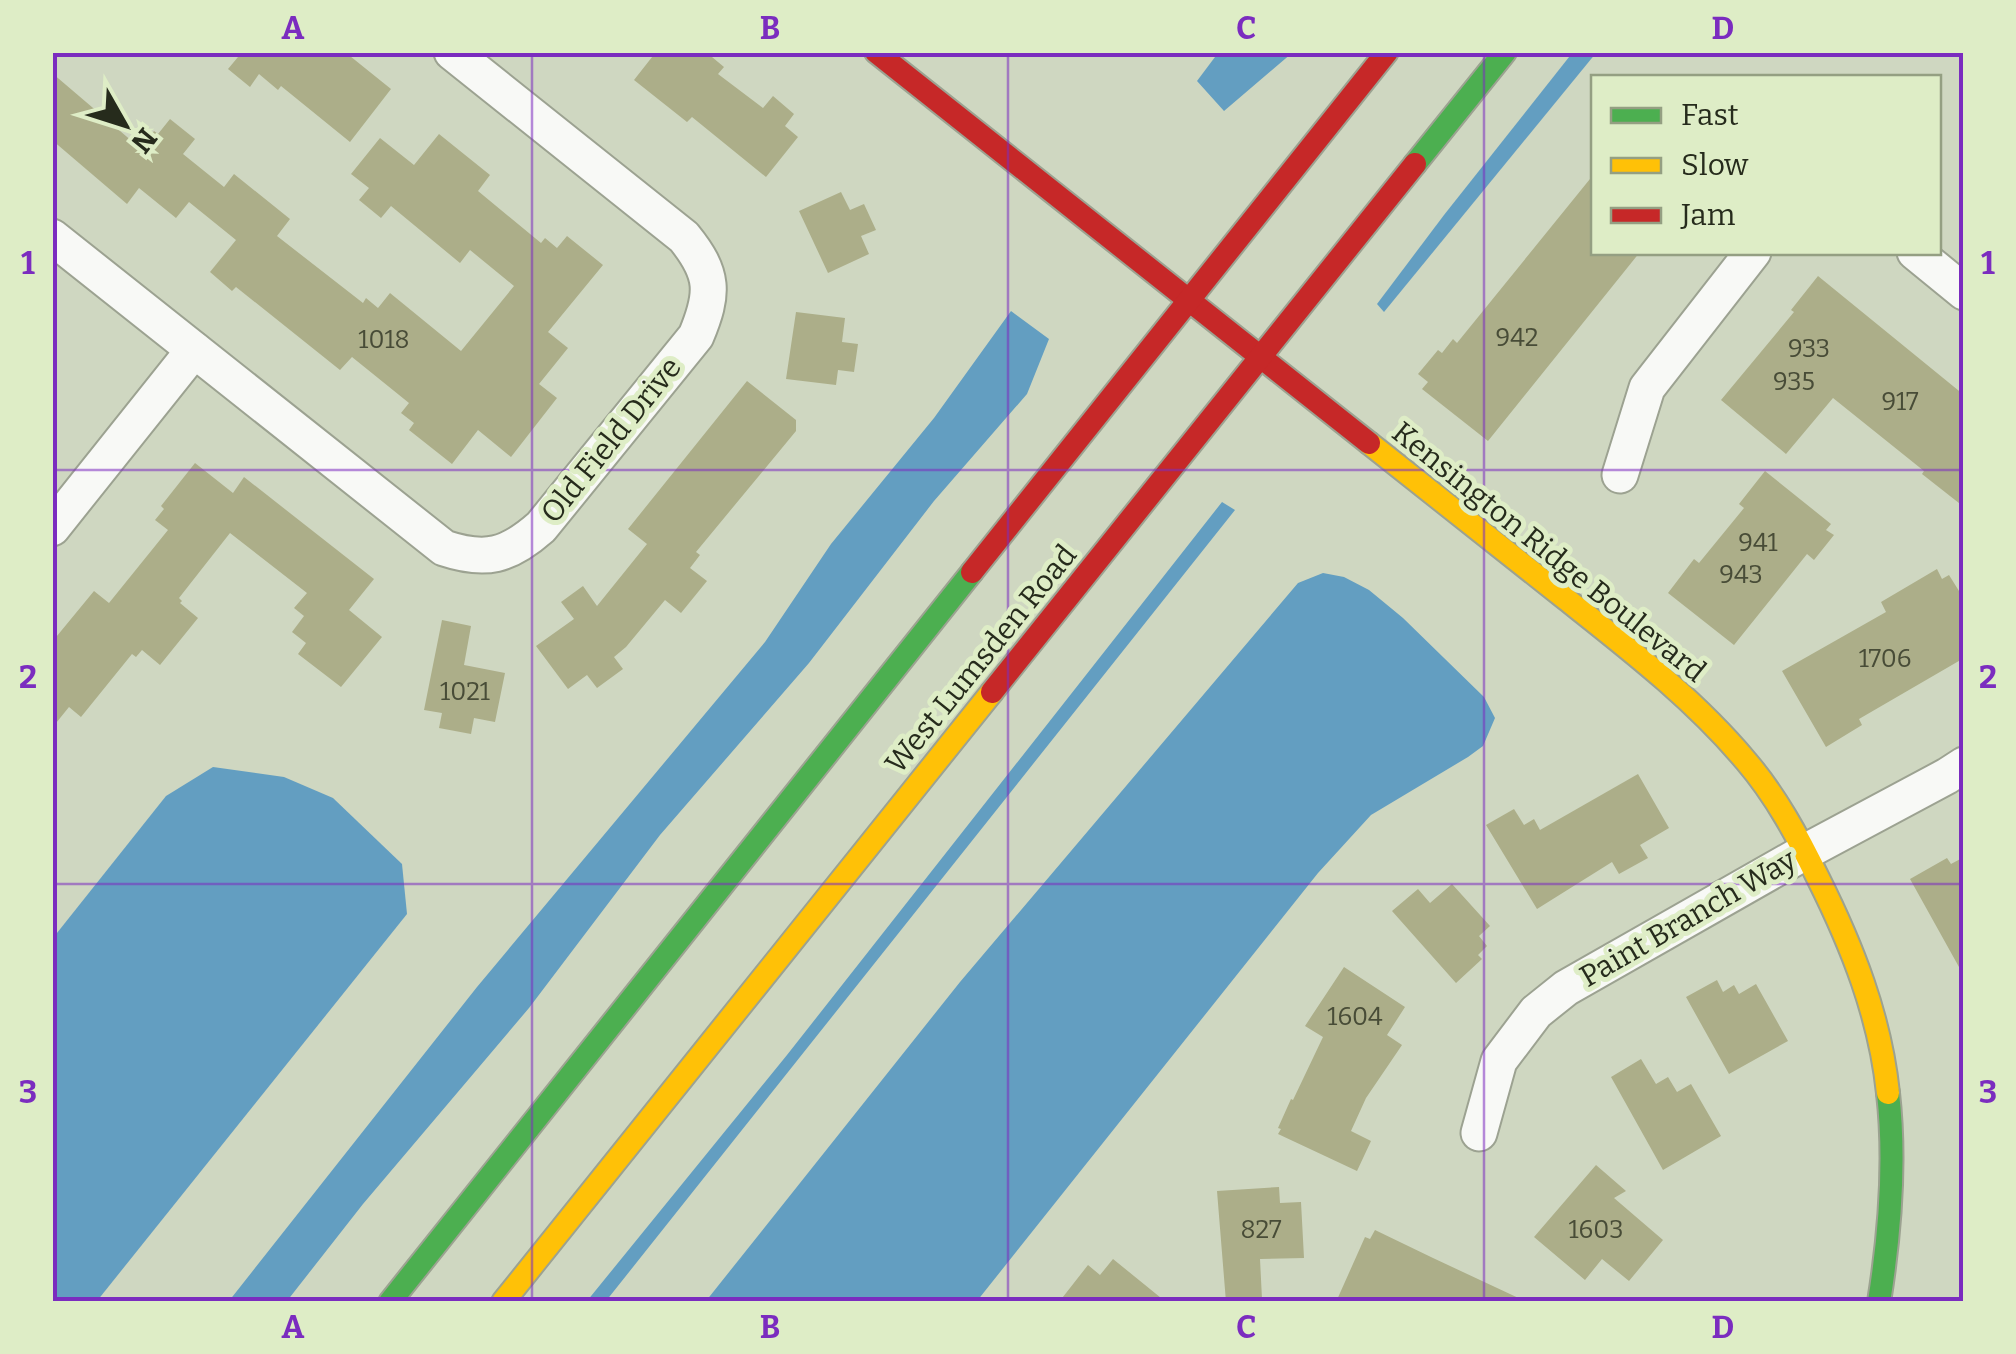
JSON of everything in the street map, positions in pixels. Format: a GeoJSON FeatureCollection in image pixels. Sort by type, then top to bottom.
{"type":"FeatureCollection","features":[{"type":"Feature","properties":{"kind":"main road","name":"Kensington Ridge Boulevard"},"geometry":{"type":"LineString","coordinates":[[876,52],[1649,665],[1699,710],[1740,755],[1768,790],[1805,852],[1845,934],[1860,970],[1882,1052],[1891,1128],[1892,1186],[1879,1302]]}},
{"type":"Feature","properties":{"kind":"main road","name":"West Lumsden Road"},"geometry":{"type":"LineString","coordinates":[[390,1302],[1386,52]]}},
{"type":"Feature","properties":{"kind":"main road","name":"West Lumsden Road"},"geometry":{"type":"LineString","coordinates":[[503,1302],[1505,52]]}},
{"type":"Feature","properties":{"kind":"street","name":"Old Field Drive"},"geometry":{"type":"LineString","coordinates":[[52,236],[444,548],[471,557],[496,554],[522,544],[541,528],[696,336],[707,309],[708,281],[700,258],[684,238],[452,52]]}},
{"type":"Feature","properties":{"kind":"street"},"geometry":{"type":"LineString","coordinates":[[1620,475],[1647,388],[1752,255]]}},
{"type":"Feature","properties":{"kind":"street"},"geometry":{"type":"LineString","coordinates":[[1919,255],[1964,292]]}},
{"type":"Feature","properties":{"kind":"street"},"geometry":{"type":"LineString","coordinates":[[52,528],[194,350]]}},
{"type":"Feature","properties":{"kind":"street","name":"Paint Branch Way"},"geometry":{"type":"LineString","coordinates":[[1479,1133],[1499,1061],[1536,1012],[1566,988],[1964,766]]}},
{"type":"Feature","properties":{"kind":"water"},"geometry":{"type":"Polygon","coordinates":[[[1218,52],[1292,53],[1224,111],[1197,81],[1218,52]]]}},
{"type":"Feature","properties":{"kind":"water"},"geometry":{"type":"Polygon","coordinates":[[[1573,52],[1596,53],[1384,312],[1377,304],[1573,52]]]}},
{"type":"Feature","properties":{"kind":"water"},"geometry":{"type":"Polygon","coordinates":[[[1011,311],[1049,339],[1027,394],[934,501],[809,663],[660,835],[529,1008],[363,1204],[287,1301],[229,1301],[477,987],[765,642],[831,544],[934,418],[1011,311]]]}},
{"type":"Feature","properties":{"kind":"water"},"geometry":{"type":"Polygon","coordinates":[[[1222,502],[1235,510],[606,1301],[587,1301],[787,1055],[1222,502]]]}},
{"type":"Feature","properties":{"kind":"water"},"geometry":{"type":"Polygon","coordinates":[[[1323,573],[1344,577],[1369,590],[1484,697],[1495,718],[1483,746],[1371,815],[1318,873],[977,1301],[706,1301],[960,982],[1298,583],[1323,573]]]}},
{"type":"Feature","properties":{"kind":"water"},"geometry":{"type":"Polygon","coordinates":[[[213,767],[284,777],[333,798],[402,864],[407,914],[97,1301],[53,1301],[53,938],[166,796],[213,767]]]}},
{"type":"Feature","properties":{"kind":"building"},"geometry":{"type":"Polygon","coordinates":[[[232,52],[345,52],[391,89],[350,142],[281,86],[278,90],[259,74],[250,87],[228,69],[238,57],[232,52]]]}},
{"type":"Feature","properties":{"kind":"building"},"geometry":{"type":"Polygon","coordinates":[[[656,52],[706,52],[724,67],[718,74],[763,108],[773,96],[794,114],[785,126],[798,137],[766,177],[692,117],[687,122],[634,80],[656,52]]]}},
{"type":"Feature","properties":{"kind":"building"},"geometry":{"type":"Polygon","coordinates":[[[52,73],[140,148],[170,119],[195,139],[183,154],[224,187],[234,174],[290,219],[277,236],[363,303],[366,298],[378,308],[390,293],[461,351],[514,286],[470,250],[460,263],[391,206],[381,218],[359,200],[369,188],[351,174],[380,138],[414,165],[439,134],[490,175],[478,191],[541,243],[545,238],[557,248],[567,236],[603,265],[548,332],[568,348],[539,384],[557,398],[511,457],[478,430],[452,464],[409,430],[414,423],[401,413],[409,403],[352,357],[340,370],[236,287],[232,291],[210,272],[236,240],[189,202],[176,218],[139,188],[127,204],[52,140],[52,73]]]}},
{"type":"Feature","properties":{"kind":"building"},"geometry":{"type":"Polygon","coordinates":[[[1591,178],[1591,255],[1638,255],[1488,441],[1422,389],[1428,382],[1418,374],[1438,350],[1442,353],[1453,339],[1457,343],[1591,178]]]}},
{"type":"Feature","properties":{"kind":"building"},"geometry":{"type":"Polygon","coordinates":[[[841,192],[850,210],[864,204],[876,230],[861,236],[869,254],[828,273],[799,211],[841,192]]]}},
{"type":"Feature","properties":{"kind":"building"},"geometry":{"type":"Polygon","coordinates":[[[1818,276],[1964,395],[1964,507],[1833,398],[1786,454],[1721,400],[1794,312],[1791,310],[1818,276]]]}},
{"type":"Feature","properties":{"kind":"building"},"geometry":{"type":"Polygon","coordinates":[[[796,312],[845,318],[842,342],[858,344],[854,372],[838,370],[836,385],[786,379],[796,312]]]}},
{"type":"Feature","properties":{"kind":"building"},"geometry":{"type":"Polygon","coordinates":[[[747,381],[796,420],[796,431],[696,552],[700,555],[690,568],[707,581],[681,613],[665,600],[614,657],[623,669],[597,688],[587,675],[568,689],[536,646],[574,619],[561,602],[583,586],[597,606],[647,544],[628,529],[747,381]]]}},
{"type":"Feature","properties":{"kind":"building"},"geometry":{"type":"Polygon","coordinates":[[[195,463],[233,493],[244,477],[374,579],[349,610],[382,637],[341,687],[298,654],[306,643],[292,632],[304,616],[294,608],[307,593],[230,533],[179,598],[198,618],[160,665],[142,650],[136,657],[132,654],[81,717],[69,707],[52,728],[52,642],[94,591],[109,603],[168,530],[155,520],[164,509],[161,506],[195,463]]]}},
{"type":"Feature","properties":{"kind":"building"},"geometry":{"type":"Polygon","coordinates":[[[1765,471],[1831,524],[1826,530],[1834,535],[1814,560],[1807,554],[1734,645],[1668,593],[1694,559],[1699,563],[1744,508],[1739,504],[1765,471]]]}},
{"type":"Feature","properties":{"kind":"building"},"geometry":{"type":"Polygon","coordinates":[[[1937,569],[1942,579],[1949,575],[1964,599],[1964,658],[1859,719],[1862,725],[1826,747],[1782,671],[1886,612],[1881,602],[1937,569]]]}},
{"type":"Feature","properties":{"kind":"building"},"geometry":{"type":"Polygon","coordinates":[[[442,620],[471,626],[464,665],[505,673],[495,722],[474,718],[471,734],[439,728],[442,713],[424,710],[442,620]]]}},
{"type":"Feature","properties":{"kind":"building"},"geometry":{"type":"Polygon","coordinates":[[[1638,774],[1669,828],[1640,845],[1648,858],[1619,874],[1612,862],[1537,909],[1486,825],[1514,809],[1524,825],[1534,819],[1540,830],[1638,774]]]}},
{"type":"Feature","properties":{"kind":"building"},"geometry":{"type":"Polygon","coordinates":[[[1964,857],[1964,976],[1910,879],[1947,858],[1951,864],[1964,857]]]}},
{"type":"Feature","properties":{"kind":"building"},"geometry":{"type":"Polygon","coordinates":[[[1452,884],[1490,926],[1479,936],[1487,946],[1478,955],[1482,959],[1456,983],[1392,911],[1418,889],[1430,903],[1452,884]]]}},
{"type":"Feature","properties":{"kind":"building"},"geometry":{"type":"Polygon","coordinates":[[[1344,967],[1405,1007],[1387,1035],[1402,1045],[1366,1098],[1351,1131],[1371,1141],[1357,1171],[1278,1134],[1323,1037],[1305,1026],[1344,967]]]}},
{"type":"Feature","properties":{"kind":"building"},"geometry":{"type":"Polygon","coordinates":[[[1717,980],[1723,992],[1734,985],[1739,994],[1756,984],[1788,1041],[1729,1074],[1686,997],[1717,980]]]}},
{"type":"Feature","properties":{"kind":"building"},"geometry":{"type":"Polygon","coordinates":[[[1641,1059],[1656,1084],[1668,1077],[1677,1092],[1691,1084],[1721,1136],[1663,1170],[1611,1077],[1641,1059]]]}},
{"type":"Feature","properties":{"kind":"building"},"geometry":{"type":"Polygon","coordinates":[[[1596,1165],[1626,1191],[1614,1198],[1663,1240],[1629,1281],[1602,1259],[1585,1280],[1534,1237],[1596,1165]]]}},
{"type":"Feature","properties":{"kind":"building"},"geometry":{"type":"Polygon","coordinates":[[[1279,1187],[1280,1203],[1301,1202],[1304,1258],[1260,1259],[1262,1299],[1226,1302],[1217,1191],[1279,1187]]]}},
{"type":"Feature","properties":{"kind":"building"},"geometry":{"type":"Polygon","coordinates":[[[1375,1230],[1527,1302],[1336,1302],[1365,1237],[1370,1239],[1375,1230]]]}},
{"type":"Feature","properties":{"kind":"building"},"geometry":{"type":"Polygon","coordinates":[[[1113,1259],[1166,1302],[1059,1302],[1088,1265],[1100,1275],[1113,1259]]]}},
{"type":"Feature","properties":{"kind":"traffic: fast"},"geometry":{"type":"LineString","coordinates":[[1415,164],[1505,52]]}},
{"type":"Feature","properties":{"kind":"traffic: fast"},"geometry":{"type":"LineString","coordinates":[[390,1302],[972,572]]}},
{"type":"Feature","properties":{"kind":"traffic: fast"},"geometry":{"type":"LineString","coordinates":[[1879,1302],[1891,1198],[1888,1093]]}},
{"type":"Feature","properties":{"kind":"traffic: slow"},"geometry":{"type":"LineString","coordinates":[[1369,443],[1660,676],[1726,738],[1757,774],[1803,847],[1853,956],[1878,1036],[1888,1093]]}},
{"type":"Feature","properties":{"kind":"traffic: slow"},"geometry":{"type":"LineString","coordinates":[[503,1302],[992,692]]}},
{"type":"Feature","properties":{"kind":"traffic: jam"},"geometry":{"type":"LineString","coordinates":[[876,52],[1369,443]]}},
{"type":"Feature","properties":{"kind":"traffic: jam"},"geometry":{"type":"LineString","coordinates":[[972,572],[1387,52]]}},
{"type":"Feature","properties":{"kind":"traffic: jam"},"geometry":{"type":"LineString","coordinates":[[992,692],[1415,164]]}}]}
